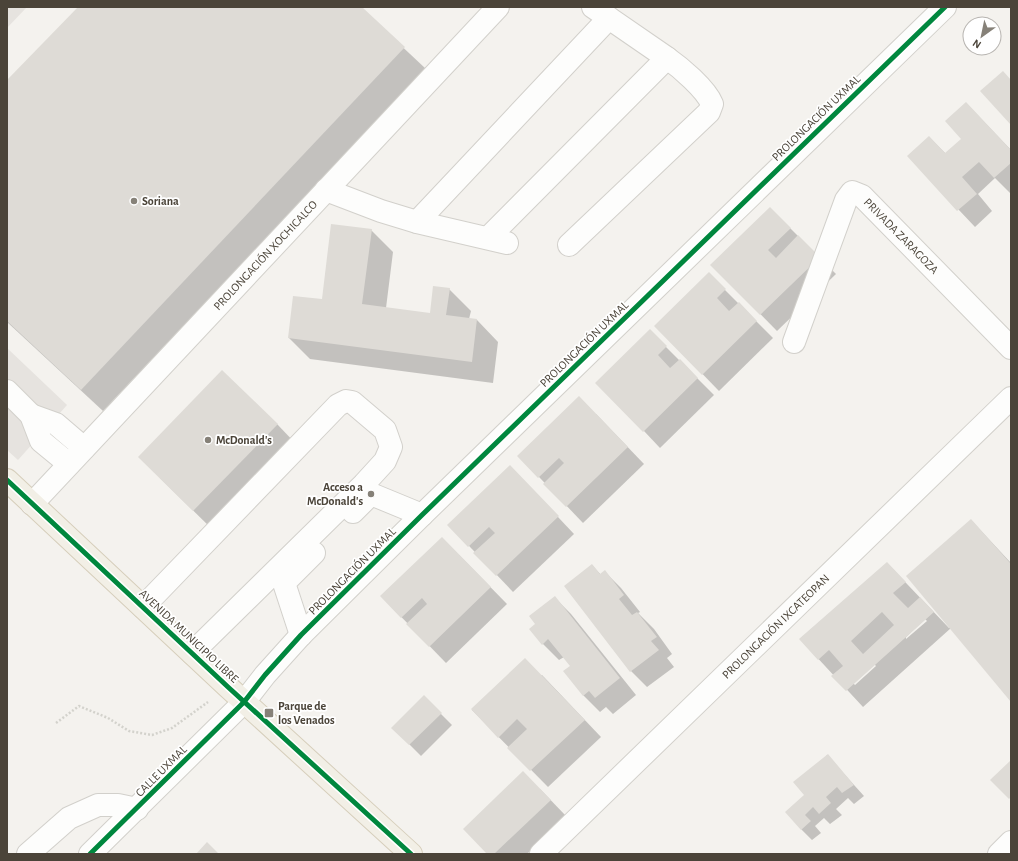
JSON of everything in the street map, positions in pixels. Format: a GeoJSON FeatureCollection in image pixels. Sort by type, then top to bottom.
{"type":"FeatureCollection","features":[{"type":"Feature","properties":{"kind":"main road","name":"AVENIDA MUNICIPIO LIBRE"},"geometry":{"type":"LineString","coordinates":[[7,480],[244,702],[411,854]]}},
{"type":"Feature","properties":{"kind":"street","name":"PROLONGACIÓN XOCHICALCO"},"geometry":{"type":"LineString","coordinates":[[32,504],[498,7]]}},
{"type":"Feature","properties":{"kind":"street","name":"PROLONGACIÓN UXMAL"},"geometry":{"type":"LineString","coordinates":[[244,702],[265,675],[302,635],[422,515],[945,7]]}},
{"type":"Feature","properties":{"kind":"street"},"geometry":{"type":"LineString","coordinates":[[417,222],[601,12],[677,65],[709,97],[712,104],[709,112],[569,245]]}},
{"type":"Feature","properties":{"kind":"street"},"geometry":{"type":"LineString","coordinates":[[326,190],[381,211],[417,222],[497,240],[666,58]]}},
{"type":"Feature","properties":{"kind":"street","name":"PRIVADA ZARAGOZA"},"geometry":{"type":"LineString","coordinates":[[794,342],[846,200],[852,192],[862,196],[1011,348]]}},
{"type":"Feature","properties":{"kind":"street"},"geometry":{"type":"LineString","coordinates":[[7,391],[31,415],[41,441],[69,464]]}},
{"type":"Feature","properties":{"kind":"street","name":"PROLONGACIÓN IXCATEOPAN"},"geometry":{"type":"LineString","coordinates":[[541,854],[1011,398]]}},
{"type":"Feature","properties":{"kind":"street"},"geometry":{"type":"LineString","coordinates":[[143,607],[338,405],[346,401],[352,402],[385,430],[391,447],[385,461],[367,489],[276,580],[192,653]]}},
{"type":"Feature","properties":{"kind":"street"},"geometry":{"type":"LineString","coordinates":[[31,415],[56,424],[84,448]]}},
{"type":"Feature","properties":{"kind":"street"},"geometry":{"type":"LineString","coordinates":[[367,489],[422,515]]}},
{"type":"Feature","properties":{"kind":"street"},"geometry":{"type":"LineString","coordinates":[[276,580],[302,635]]}},
{"type":"Feature","properties":{"kind":"street","name":"CALLE UXMAL"},"geometry":{"type":"LineString","coordinates":[[90,854],[244,702]]}},
{"type":"Feature","properties":{"kind":"street"},"geometry":{"type":"LineString","coordinates":[[28,854],[69,818],[98,805],[118,805],[137,809]]}},
{"type":"Feature","properties":{"kind":"path"},"geometry":{"type":"LineString","coordinates":[[56,723],[79,706],[108,718],[129,731],[152,735],[172,728],[228,687]]}},
{"type":"Feature","properties":{"kind":"shaded area"},"geometry":{"type":"Polygon","coordinates":[[[7,7],[27,7],[7,28],[7,7]]]}},
{"type":"Feature","properties":{"kind":"shaded area"},"geometry":{"type":"Polygon","coordinates":[[[7,348],[67,405],[18,460],[7,450],[7,348]]]}},
{"type":"Feature","properties":{"kind":"building","name":"Soriana"},"geometry":{"type":"Polygon","coordinates":[[[78,7],[362,7],[405,47],[81,390],[7,321],[7,80],[78,7]]]}},
{"type":"Feature","properties":{"kind":"building"},"geometry":{"type":"Polygon","coordinates":[[[1003,71],[1011,80],[1011,125],[980,91],[1003,71]]]}},
{"type":"Feature","properties":{"kind":"building"},"geometry":{"type":"Polygon","coordinates":[[[966,102],[1011,150],[1011,163],[994,178],[979,162],[962,177],[977,194],[957,211],[907,156],[929,136],[945,153],[961,139],[945,121],[966,102]]]}},
{"type":"Feature","properties":{"kind":"building"},"geometry":{"type":"Polygon","coordinates":[[[770,207],[791,228],[768,250],[776,258],[798,235],[820,257],[760,315],[710,265],[770,207]]]}},
{"type":"Feature","properties":{"kind":"building"},"geometry":{"type":"Polygon","coordinates":[[[331,224],[372,229],[362,304],[430,313],[433,286],[450,288],[446,315],[477,319],[472,362],[288,338],[293,296],[322,299],[331,224]]]}},
{"type":"Feature","properties":{"kind":"building"},"geometry":{"type":"Polygon","coordinates":[[[709,272],[726,289],[717,298],[729,311],[739,302],[757,321],[702,375],[654,326],[709,272]]]}},
{"type":"Feature","properties":{"kind":"building"},"geometry":{"type":"Polygon","coordinates":[[[650,329],[667,346],[658,355],[670,368],[680,359],[698,378],[643,432],[595,383],[650,329]]]}},
{"type":"Feature","properties":{"kind":"building","name":"McDonald's"},"geometry":{"type":"Polygon","coordinates":[[[222,370],[278,424],[193,511],[138,457],[222,370]]]}},
{"type":"Feature","properties":{"kind":"building"},"geometry":{"type":"Polygon","coordinates":[[[579,396],[628,447],[566,507],[543,484],[564,463],[559,458],[538,478],[517,456],[579,396]]]}},
{"type":"Feature","properties":{"kind":"building"},"geometry":{"type":"Polygon","coordinates":[[[510,465],[559,516],[496,576],[473,553],[495,533],[489,527],[468,547],[447,525],[510,465]]]}},
{"type":"Feature","properties":{"kind":"building"},"geometry":{"type":"Polygon","coordinates":[[[971,519],[1011,564],[1011,702],[906,576],[971,519]]]}},
{"type":"Feature","properties":{"kind":"building"},"geometry":{"type":"Polygon","coordinates":[[[442,537],[491,587],[429,647],[406,624],[427,604],[422,598],[401,618],[380,596],[442,537]]]}},
{"type":"Feature","properties":{"kind":"building"},"geometry":{"type":"Polygon","coordinates":[[[887,562],[906,582],[893,593],[908,608],[920,597],[934,612],[846,691],[831,676],[843,666],[829,650],[818,660],[799,639],[887,562]],[[882,612],[851,641],[863,654],[894,625],[882,612]]]}},
{"type":"Feature","properties":{"kind":"building"},"geometry":{"type":"Polygon","coordinates":[[[592,564],[600,574],[605,570],[624,595],[619,599],[632,615],[637,612],[657,637],[651,641],[659,650],[630,672],[564,586],[592,564]]]}},
{"type":"Feature","properties":{"kind":"building"},"geometry":{"type":"Polygon","coordinates":[[[555,596],[620,678],[595,698],[589,691],[583,696],[563,671],[570,666],[548,639],[542,645],[529,629],[535,624],[529,616],[555,596]]]}},
{"type":"Feature","properties":{"kind":"building"},"geometry":{"type":"Polygon","coordinates":[[[525,658],[585,720],[530,771],[507,748],[527,729],[517,719],[498,738],[471,709],[525,658]]]}},
{"type":"Feature","properties":{"kind":"building"},"geometry":{"type":"Polygon","coordinates":[[[424,695],[442,713],[409,745],[391,728],[424,695]]]}},
{"type":"Feature","properties":{"kind":"building"},"geometry":{"type":"Polygon","coordinates":[[[828,754],[854,785],[842,793],[837,787],[826,797],[831,803],[819,814],[813,807],[805,815],[811,821],[801,830],[785,812],[804,795],[793,782],[828,754]]]}},
{"type":"Feature","properties":{"kind":"building"},"geometry":{"type":"Polygon","coordinates":[[[1011,760],[1011,797],[1009,799],[990,780],[1011,760]]]}},
{"type":"Feature","properties":{"kind":"building"},"geometry":{"type":"Polygon","coordinates":[[[523,771],[551,800],[494,854],[487,854],[463,829],[523,771]]]}},
{"type":"Feature","properties":{"kind":"building"},"geometry":{"type":"Polygon","coordinates":[[[207,842],[219,854],[196,854],[207,842]]]}},
{"type":"Feature","properties":{"kind":"cycle path"},"geometry":{"type":"LineString","coordinates":[[90,854],[244,702],[265,675],[301,635],[422,515],[945,7]]}},
{"type":"Feature","properties":{"kind":"cycle path"},"geometry":{"type":"LineString","coordinates":[[7,480],[228,687],[411,854]]}},
{"type":"Feature","properties":{"kind":"place","name":"Soriana"},"geometry":{"type":"Point","coordinates":[134,201]}},
{"type":"Feature","properties":{"kind":"place","name":"McDonald's"},"geometry":{"type":"Point","coordinates":[208,440]}},
{"type":"Feature","properties":{"kind":"place","name":"Acceso a McDonald's"},"geometry":{"type":"Point","coordinates":[371,494]}},
{"type":"Feature","properties":{"kind":"place","name":"Parque de los Venados"},"geometry":{"type":"Point","coordinates":[269,713]}}]}
